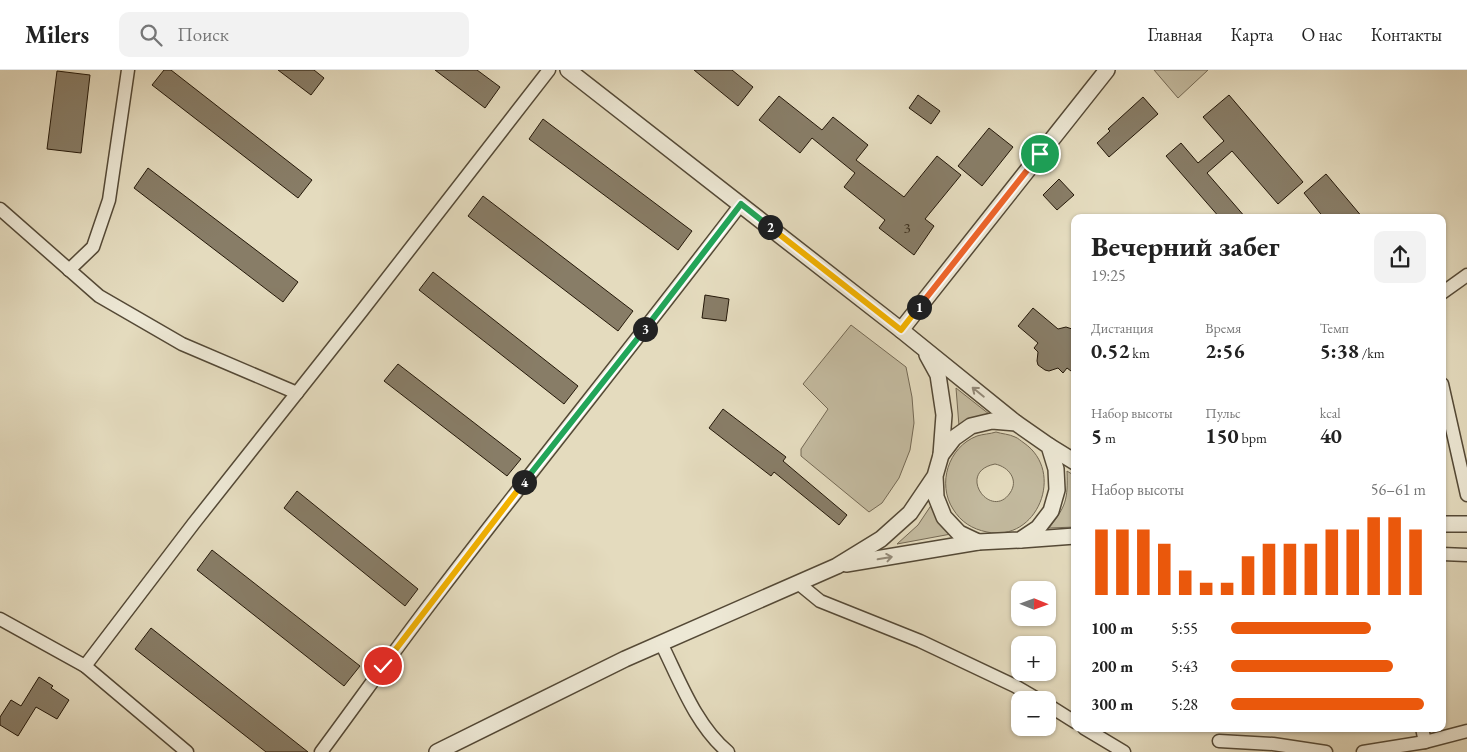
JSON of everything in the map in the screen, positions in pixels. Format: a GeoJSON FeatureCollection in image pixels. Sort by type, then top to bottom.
{"type":"FeatureCollection","features":[{"type":"Feature","properties":{"kind":"street"},"geometry":{"type":"LineString","coordinates":[[69,270],[93,247],[109,200],[128,70]]}},
{"type":"Feature","properties":{"kind":"street"},"geometry":{"type":"LineString","coordinates":[[85,666],[194,523],[440,212],[549,70]]}},
{"type":"Feature","properties":{"kind":"street"},"geometry":{"type":"LineString","coordinates":[[568,70],[923,347],[1016,423],[1071,460]]}},
{"type":"Feature","properties":{"kind":"street"},"geometry":{"type":"LineString","coordinates":[[901,330],[1107,70]]}},
{"type":"Feature","properties":{"kind":"street"},"geometry":{"type":"LineString","coordinates":[[321,752],[434,598],[741,204]]}},
{"type":"Feature","properties":{"kind":"street"},"geometry":{"type":"LineString","coordinates":[[0,209],[99,296],[182,344],[297,393]]}},
{"type":"Feature","properties":{"kind":"street"},"geometry":{"type":"LineString","coordinates":[[1446,290],[1467,275]]}},
{"type":"Feature","properties":{"kind":"street"},"geometry":{"type":"LineString","coordinates":[[436,752],[625,659],[837,566],[882,539],[910,512],[935,476],[941,456],[944,415],[938,375],[923,347]]}},
{"type":"Feature","properties":{"kind":"street"},"geometry":{"type":"LineString","coordinates":[[1446,402],[1467,496]]}},
{"type":"Feature","properties":{"kind":"street"},"geometry":{"type":"LineString","coordinates":[[941,456],[954,438],[971,426],[992,421],[1016,423]]}},
{"type":"Feature","properties":{"kind":"street"},"geometry":{"type":"LineString","coordinates":[[1020,540],[1038,528],[1051,511],[1057,490],[1056,469],[1049,446]]}},
{"type":"Feature","properties":{"kind":"street"},"geometry":{"type":"LineString","coordinates":[[935,476],[936,497],[944,517],[959,533],[978,542]]}},
{"type":"Feature","properties":{"kind":"street"},"geometry":{"type":"LineString","coordinates":[[1446,524],[1467,524]]}},
{"type":"Feature","properties":{"kind":"street"},"geometry":{"type":"LineString","coordinates":[[837,566],[978,542],[1071,536]]}},
{"type":"Feature","properties":{"kind":"street"},"geometry":{"type":"LineString","coordinates":[[1446,554],[1467,555]]}},
{"type":"Feature","properties":{"kind":"street"},"geometry":{"type":"LineString","coordinates":[[798,583],[820,601],[920,641],[1023,691]]}},
{"type":"Feature","properties":{"kind":"street"},"geometry":{"type":"LineString","coordinates":[[0,619],[85,666],[187,752]]}},
{"type":"Feature","properties":{"kind":"street"},"geometry":{"type":"LineString","coordinates":[[662,643],[699,719],[728,752]]}},
{"type":"Feature","properties":{"kind":"street"},"geometry":{"type":"LineString","coordinates":[[1056,711],[1071,720]]}},
{"type":"Feature","properties":{"kind":"street"},"geometry":{"type":"LineString","coordinates":[[1091,732],[1124,752]]}},
{"type":"Feature","properties":{"kind":"street"},"geometry":{"type":"LineString","coordinates":[[1423,732],[1425,742]]}},
{"type":"Feature","properties":{"kind":"street"},"geometry":{"type":"LineString","coordinates":[[1363,752],[1425,742],[1467,732]]}},
{"type":"Feature","properties":{"kind":"street"},"geometry":{"type":"LineString","coordinates":[[1219,741],[1273,744],[1326,752]]}},
{"type":"Feature","properties":{"kind":"shaded area"},"geometry":{"type":"Polygon","coordinates":[[[1154,70],[1208,70],[1178,98],[1154,70]]]}},
{"type":"Feature","properties":{"kind":"shaded area"},"geometry":{"type":"Polygon","coordinates":[[[851,325],[906,367],[912,397],[914,423],[910,450],[899,478],[882,503],[869,512],[801,456],[801,449],[828,409],[803,384],[851,325]]]}},
{"type":"Feature","properties":{"kind":"shaded area"},"geometry":{"type":"Polygon","coordinates":[[[956,388],[989,414],[959,426],[956,388]]]}},
{"type":"Feature","properties":{"kind":"shaded area"},"geometry":{"type":"Polygon","coordinates":[[[996,432],[1013,436],[1024,443],[1037,456],[1043,471],[1044,487],[1040,502],[1032,516],[1020,527],[1005,533],[987,532],[967,524],[953,509],[946,489],[948,467],[952,457],[959,449],[967,441],[977,436],[996,432]],[[995,464],[983,469],[978,476],[977,484],[980,492],[986,498],[994,501],[1002,500],[1013,488],[1011,475],[1005,468],[995,464]]]}},
{"type":"Feature","properties":{"kind":"shaded area"},"geometry":{"type":"Polygon","coordinates":[[[1067,471],[1071,474],[1071,527],[1049,528],[1065,502],[1067,471]]]}},
{"type":"Feature","properties":{"kind":"shaded area"},"geometry":{"type":"Polygon","coordinates":[[[932,504],[951,534],[897,544],[918,525],[932,504]]]}},
{"type":"Feature","properties":{"kind":"building"},"geometry":{"type":"Polygon","coordinates":[[[164,70],[171,70],[312,180],[298,198],[152,85],[164,70]]]}},
{"type":"Feature","properties":{"kind":"building"},"geometry":{"type":"Polygon","coordinates":[[[278,70],[314,70],[324,78],[311,95],[278,70]]]}},
{"type":"Feature","properties":{"kind":"building"},"geometry":{"type":"Polygon","coordinates":[[[435,70],[477,70],[500,87],[485,108],[435,70]]]}},
{"type":"Feature","properties":{"kind":"building"},"geometry":{"type":"Polygon","coordinates":[[[694,70],[732,70],[753,87],[738,106],[694,70]]]}},
{"type":"Feature","properties":{"kind":"building"},"geometry":{"type":"Polygon","coordinates":[[[57,71],[90,75],[81,153],[47,149],[57,71]]]}},
{"type":"Feature","properties":{"kind":"building"},"geometry":{"type":"Polygon","coordinates":[[[918,95],[940,111],[931,124],[909,108],[918,95]]]}},
{"type":"Feature","properties":{"kind":"building"},"geometry":{"type":"Polygon","coordinates":[[[1229,95],[1303,182],[1278,204],[1232,151],[1207,173],[1243,214],[1217,214],[1166,156],[1181,143],[1198,163],[1224,141],[1203,117],[1229,95]]]}},
{"type":"Feature","properties":{"kind":"building"},"geometry":{"type":"Polygon","coordinates":[[[779,96],[822,130],[833,117],[868,145],[856,160],[904,197],[937,156],[961,175],[925,219],[934,226],[914,255],[879,228],[885,220],[844,187],[855,173],[812,138],[800,153],[759,120],[779,96]]]}},
{"type":"Feature","properties":{"kind":"building"},"geometry":{"type":"Polygon","coordinates":[[[1143,97],[1158,114],[1109,157],[1097,143],[1110,131],[1108,129],[1143,97]]]}},
{"type":"Feature","properties":{"kind":"building"},"geometry":{"type":"Polygon","coordinates":[[[543,119],[692,231],[678,250],[529,139],[543,119]]]}},
{"type":"Feature","properties":{"kind":"building"},"geometry":{"type":"Polygon","coordinates":[[[989,128],[1013,147],[982,186],[958,166],[989,128]]]}},
{"type":"Feature","properties":{"kind":"building"},"geometry":{"type":"Polygon","coordinates":[[[148,168],[298,282],[283,302],[134,188],[148,168]]]}},
{"type":"Feature","properties":{"kind":"building"},"geometry":{"type":"Polygon","coordinates":[[[1326,174],[1360,214],[1321,214],[1304,193],[1326,174]]]}},
{"type":"Feature","properties":{"kind":"building"},"geometry":{"type":"Polygon","coordinates":[[[1059,179],[1074,195],[1057,210],[1043,195],[1059,179]]]}},
{"type":"Feature","properties":{"kind":"building"},"geometry":{"type":"Polygon","coordinates":[[[483,196],[633,311],[618,331],[468,216],[483,196]]]}},
{"type":"Feature","properties":{"kind":"building"},"geometry":{"type":"Polygon","coordinates":[[[433,272],[578,386],[564,404],[419,290],[433,272]]]}},
{"type":"Feature","properties":{"kind":"building"},"geometry":{"type":"Polygon","coordinates":[[[705,295],[729,299],[726,321],[702,318],[705,295]]]}},
{"type":"Feature","properties":{"kind":"building"},"geometry":{"type":"Polygon","coordinates":[[[1033,308],[1058,329],[1066,327],[1071,329],[1071,371],[1067,368],[1063,373],[1058,368],[1049,371],[1038,365],[1038,352],[1034,348],[1038,343],[1018,326],[1033,308]]]}},
{"type":"Feature","properties":{"kind":"building"},"geometry":{"type":"Polygon","coordinates":[[[398,364],[521,459],[507,476],[384,381],[398,364]]]}},
{"type":"Feature","properties":{"kind":"building"},"geometry":{"type":"Polygon","coordinates":[[[723,409],[786,457],[783,461],[847,515],[839,525],[774,472],[771,476],[709,428],[723,409]]]}},
{"type":"Feature","properties":{"kind":"building"},"geometry":{"type":"Polygon","coordinates":[[[297,491],[418,589],[405,606],[284,508],[297,491]]]}},
{"type":"Feature","properties":{"kind":"building"},"geometry":{"type":"Polygon","coordinates":[[[212,550],[360,666],[344,686],[197,570],[212,550]]]}},
{"type":"Feature","properties":{"kind":"building"},"geometry":{"type":"Polygon","coordinates":[[[151,628],[308,752],[266,752],[135,649],[151,628]]]}},
{"type":"Feature","properties":{"kind":"building"},"geometry":{"type":"Polygon","coordinates":[[[39,677],[69,700],[57,719],[36,707],[18,736],[0,725],[0,717],[11,700],[21,706],[39,677]]]}},
{"type":"Feature","properties":{"kind":"route"},"geometry":{"type":"LineString","coordinates":[[383,666],[543,457],[657,314],[741,204],[901,330],[1040,154]]}}]}
